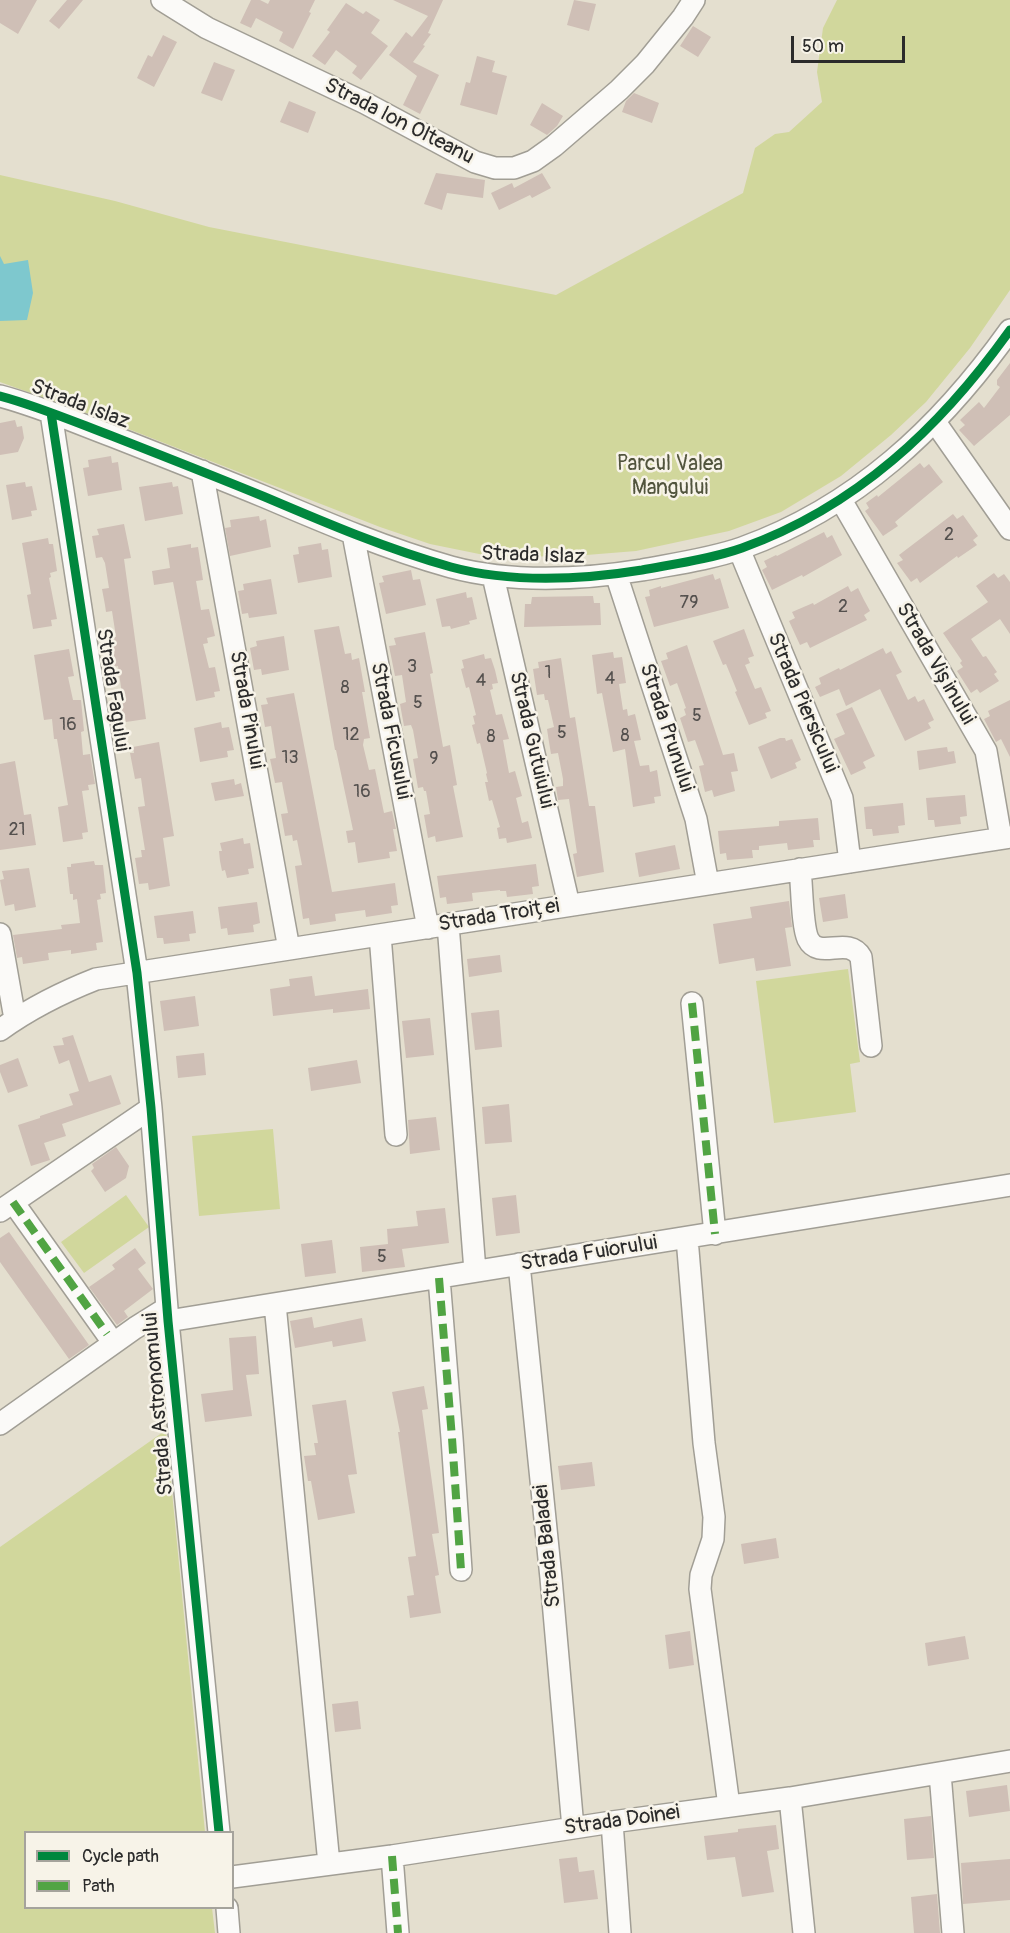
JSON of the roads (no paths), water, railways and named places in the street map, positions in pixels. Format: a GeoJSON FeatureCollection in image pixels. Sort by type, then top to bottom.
{"type":"FeatureCollection","features":[{"type":"Feature","properties":{"kind":"street","name":"Strada Ion Olteanu"},"geometry":{"type":"LineString","coordinates":[[162,0],[207,28],[365,103],[475,162],[495,168],[514,168],[533,161],[554,146],[619,90],[645,64],[694,0]]}},
{"type":"Feature","properties":{"kind":"street","name":"Strada Islaz"},"geometry":{"type":"LineString","coordinates":[[0,396],[51,413],[202,471],[353,534],[451,567],[493,576],[580,577],[616,574],[738,549],[791,529],[841,500],[888,464],[935,422],[974,378],[1010,330]]}},
{"type":"Feature","properties":{"kind":"street","name":"Strada Fagului"},"geometry":{"type":"LineString","coordinates":[[51,413],[137,973]]}},
{"type":"Feature","properties":{"kind":"street"},"geometry":{"type":"LineString","coordinates":[[935,422],[1010,529]]}},
{"type":"Feature","properties":{"kind":"street","name":"Strada Pinului"},"geometry":{"type":"LineString","coordinates":[[202,471],[289,949]]}},
{"type":"Feature","properties":{"kind":"street","name":"Strada Vișinului"},"geometry":{"type":"LineString","coordinates":[[841,500],[986,751],[1005,837]]}},
{"type":"Feature","properties":{"kind":"street","name":"Strada Ficusului"},"geometry":{"type":"LineString","coordinates":[[353,534],[438,926],[476,1271]]}},
{"type":"Feature","properties":{"kind":"street","name":"Strada Piersicului"},"geometry":{"type":"LineString","coordinates":[[738,549],[842,798],[850,862]]}},
{"type":"Feature","properties":{"kind":"street","name":"Strada Prunului"},"geometry":{"type":"LineString","coordinates":[[616,574],[696,819],[708,884]]}},
{"type":"Feature","properties":{"kind":"street","name":"Strada Gutuiului"},"geometry":{"type":"LineString","coordinates":[[493,576],[569,905]]}},
{"type":"Feature","properties":{"kind":"street","name":"Strada Troiței"},"geometry":{"type":"LineString","coordinates":[[7,1025],[74,988],[96,979],[1005,837]]}},
{"type":"Feature","properties":{"kind":"street"},"geometry":{"type":"LineString","coordinates":[[800,869],[806,932],[810,943],[820,950],[850,947],[855,949],[861,957],[871,1046]]}},
{"type":"Feature","properties":{"kind":"street"},"geometry":{"type":"LineString","coordinates":[[0,934],[7,1025]]}},
{"type":"Feature","properties":{"kind":"street"},"geometry":{"type":"LineString","coordinates":[[380,935],[396,1135]]}},
{"type":"Feature","properties":{"kind":"street","name":"Strada Astronomului"},"geometry":{"type":"LineString","coordinates":[[137,973],[219,1831]]}},
{"type":"Feature","properties":{"kind":"street"},"geometry":{"type":"LineString","coordinates":[[692,1003],[715,1234]]}},
{"type":"Feature","properties":{"kind":"street"},"geometry":{"type":"LineString","coordinates":[[107,1334],[7,1206],[151,1108]]}},
{"type":"Feature","properties":{"kind":"street","name":"Strada Fuiorului"},"geometry":{"type":"LineString","coordinates":[[168,1315],[275,1304],[1010,1185]]}},
{"type":"Feature","properties":{"kind":"street"},"geometry":{"type":"LineString","coordinates":[[687,1238],[704,1443],[714,1516],[713,1539],[701,1575],[700,1589],[729,1806]]}},
{"type":"Feature","properties":{"kind":"street","name":"Strada Baladei"},"geometry":{"type":"LineString","coordinates":[[519,1264],[551,1578],[573,1828]]}},
{"type":"Feature","properties":{"kind":"street"},"geometry":{"type":"LineString","coordinates":[[439,1278],[461,1570]]}},
{"type":"Feature","properties":{"kind":"street"},"geometry":{"type":"LineString","coordinates":[[275,1304],[329,1864]]}},
{"type":"Feature","properties":{"kind":"street"},"geometry":{"type":"LineString","coordinates":[[0,1424],[135,1328],[168,1315]]}},
{"type":"Feature","properties":{"kind":"street","name":"Strada Doinei"},"geometry":{"type":"LineString","coordinates":[[234,1877],[790,1798],[1010,1761]]}},
{"type":"Feature","properties":{"kind":"street"},"geometry":{"type":"LineString","coordinates":[[940,1773],[953,1933]]}},
{"type":"Feature","properties":{"kind":"street"},"geometry":{"type":"LineString","coordinates":[[790,1798],[804,1933]]}},
{"type":"Feature","properties":{"kind":"street"},"geometry":{"type":"LineString","coordinates":[[612,1822],[620,1933]]}},
{"type":"Feature","properties":{"kind":"street"},"geometry":{"type":"LineString","coordinates":[[392,1856],[398,1933]]}},
{"type":"Feature","properties":{"kind":"street"},"geometry":{"type":"LineString","coordinates":[[227,1909],[229,1933]]}},
{"type":"Feature","properties":{"kind":"water"},"geometry":{"type":"Polygon","coordinates":[[[0,256],[4,264],[28,260],[33,293],[27,320],[0,321],[0,256]]]}},
{"type":"Feature","properties":{"kind":"park label","name":"Parcul Valea Mangului"},"geometry":{"type":"Point","coordinates":[670,477]}}]}
